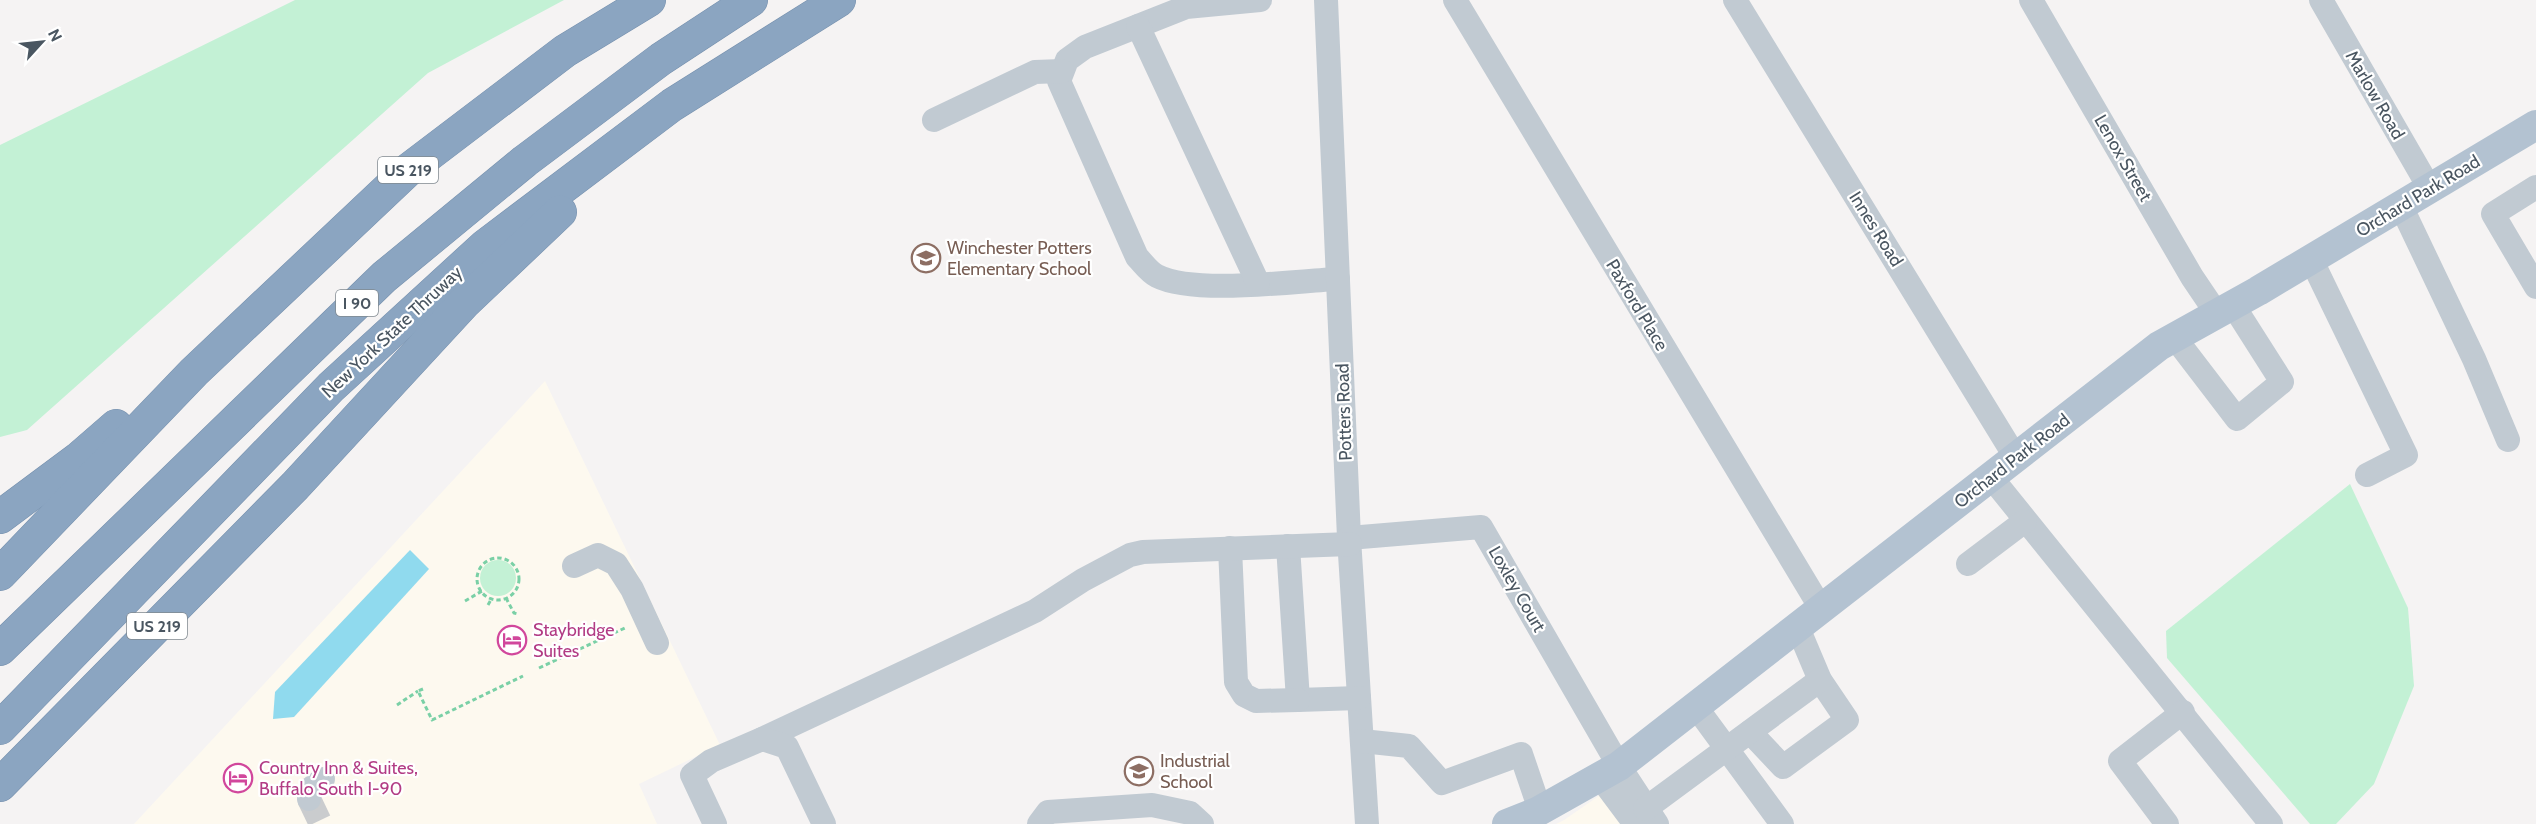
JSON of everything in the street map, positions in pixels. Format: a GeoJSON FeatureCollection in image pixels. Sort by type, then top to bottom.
{"type":"FeatureCollection","features":[{"type":"Feature","properties":{"kind":"highway","name":"US 219"},"geometry":{"type":"LineString","coordinates":[[0,574],[194,372],[407,171],[565,51],[649,0]]}},
{"type":"Feature","properties":{"kind":"highway","name":"I 90"},"geometry":{"type":"LineString","coordinates":[[0,649],[384,277],[525,161],[661,59],[751,0]]}},
{"type":"Feature","properties":{"kind":"highway","name":"New York State Thruway"},"geometry":{"type":"LineString","coordinates":[[0,728],[339,380],[485,246],[672,105],[839,0]]}},
{"type":"Feature","properties":{"kind":"highway","name":"US 219"},"geometry":{"type":"LineString","coordinates":[[10,775],[295,486],[464,303],[672,105]]}},
{"type":"Feature","properties":{"kind":"highway"},"geometry":{"type":"LineString","coordinates":[[0,516],[78,459],[140,405],[194,372]]}},
{"type":"Feature","properties":{"kind":"highway"},"geometry":{"type":"LineString","coordinates":[[0,793],[10,775]]}},
{"type":"Feature","properties":{"kind":"main road","name":"Orchard Park Road"},"geometry":{"type":"LineString","coordinates":[[1507,824],[1540,810],[1610,771],[1822,610],[2159,346],[2311,259],[2536,125]]}},
{"type":"Feature","properties":{"kind":"street"},"geometry":{"type":"LineString","coordinates":[[1260,0],[1186,8],[1085,47],[1067,60],[1059,81],[1137,257],[1155,275],[1175,283],[1202,286],[1338,279]]}},
{"type":"Feature","properties":{"kind":"street","name":"Potters Road"},"geometry":{"type":"LineString","coordinates":[[1326,0],[1349,541],[1367,824]]}},
{"type":"Feature","properties":{"kind":"street","name":"Paxford Place"},"geometry":{"type":"LineString","coordinates":[[1455,0],[1822,610]]}},
{"type":"Feature","properties":{"kind":"street","name":"Innes Road"},"geometry":{"type":"LineString","coordinates":[[1735,0],[2016,458]]}},
{"type":"Feature","properties":{"kind":"street","name":"Lenox Street"},"geometry":{"type":"LineString","coordinates":[[2031,0],[2192,277],[2225,309],[2282,382],[2237,419],[2175,338]]}},
{"type":"Feature","properties":{"kind":"street","name":"Marlow Road"},"geometry":{"type":"LineString","coordinates":[[2320,0],[2430,189]]}},
{"type":"Feature","properties":{"kind":"street"},"geometry":{"type":"LineString","coordinates":[[1138,26],[1258,283]]}},
{"type":"Feature","properties":{"kind":"street"},"geometry":{"type":"LineString","coordinates":[[934,120],[1035,72],[1062,71]]}},
{"type":"Feature","properties":{"kind":"street"},"geometry":{"type":"LineString","coordinates":[[2536,187],[2493,214],[2536,287]]}},
{"type":"Feature","properties":{"kind":"street"},"geometry":{"type":"LineString","coordinates":[[2401,206],[2474,359],[2508,440]]}},
{"type":"Feature","properties":{"kind":"street"},"geometry":{"type":"LineString","coordinates":[[2311,259],[2406,455],[2367,475]]}},
{"type":"Feature","properties":{"kind":"street"},"geometry":{"type":"LineString","coordinates":[[1991,477],[2141,666],[2183,712],[2271,824]]}},
{"type":"Feature","properties":{"kind":"street"},"geometry":{"type":"LineString","coordinates":[[1968,564],[2025,521]]}},
{"type":"Feature","properties":{"kind":"street","name":"Loxley Court"},"geometry":{"type":"LineString","coordinates":[[1349,541],[1481,527],[1610,771]]}},
{"type":"Feature","properties":{"kind":"street"},"geometry":{"type":"LineString","coordinates":[[715,824],[692,775],[711,761],[1035,611],[1083,580],[1130,555],[1143,552],[1349,541]]}},
{"type":"Feature","properties":{"kind":"street"},"geometry":{"type":"LineString","coordinates":[[1288,546],[1298,700]]}},
{"type":"Feature","properties":{"kind":"street"},"geometry":{"type":"LineString","coordinates":[[1230,548],[1233,658],[1236,682],[1244,695],[1257,701],[1359,698]]}},
{"type":"Feature","properties":{"kind":"street"},"geometry":{"type":"LineString","coordinates":[[574,566],[598,555],[616,564],[632,589],[657,643]]}},
{"type":"Feature","properties":{"kind":"street"},"geometry":{"type":"LineString","coordinates":[[1750,732],[1783,767],[1847,720],[1820,680],[1798,628]]}},
{"type":"Feature","properties":{"kind":"street"},"geometry":{"type":"LineString","coordinates":[[1610,771],[1646,819],[1728,748],[1820,680]]}},
{"type":"Feature","properties":{"kind":"street"},"geometry":{"type":"LineString","coordinates":[[1696,707],[1782,824]]}},
{"type":"Feature","properties":{"kind":"street"},"geometry":{"type":"LineString","coordinates":[[2167,824],[2120,761],[2183,712]]}},
{"type":"Feature","properties":{"kind":"street"},"geometry":{"type":"LineString","coordinates":[[762,739],[787,747],[824,824]]}},
{"type":"Feature","properties":{"kind":"street"},"geometry":{"type":"LineString","coordinates":[[1362,741],[1409,746],[1442,783],[1521,754],[1540,810]]}},
{"type":"Feature","properties":{"kind":"street"},"geometry":{"type":"LineString","coordinates":[[309,799],[310,789],[323,779]]}},
{"type":"Feature","properties":{"kind":"street"},"geometry":{"type":"LineString","coordinates":[[1039,824],[1048,812],[1152,805],[1191,813],[1202,824]]}},
{"type":"Feature","properties":{"kind":"path"},"geometry":{"type":"LineString","coordinates":[[497,558],[503,558],[513,564],[519,575],[514,592],[506,598],[492,598],[482,591],[478,579],[482,566],[491,559],[497,558]]}},
{"type":"Feature","properties":{"kind":"path"},"geometry":{"type":"LineString","coordinates":[[477,562],[482,566]]}},
{"type":"Feature","properties":{"kind":"path"},"geometry":{"type":"LineString","coordinates":[[465,601],[482,591]]}},
{"type":"Feature","properties":{"kind":"path"},"geometry":{"type":"LineString","coordinates":[[488,605],[492,598]]}},
{"type":"Feature","properties":{"kind":"path"},"geometry":{"type":"LineString","coordinates":[[506,598],[514,613],[518,614]]}},
{"type":"Feature","properties":{"kind":"path"},"geometry":{"type":"LineString","coordinates":[[539,668],[631,625]]}},
{"type":"Feature","properties":{"kind":"path"},"geometry":{"type":"LineString","coordinates":[[418,691],[432,720],[523,676]]}},
{"type":"Feature","properties":{"kind":"path"},"geometry":{"type":"LineString","coordinates":[[397,705],[423,689]]}},
{"type":"Feature","properties":{"kind":"shaded area"},"geometry":{"type":"Polygon","coordinates":[[[545,381],[720,745],[639,784],[657,824],[134,824],[545,381]]]}},
{"type":"Feature","properties":{"kind":"shaded area"},"geometry":{"type":"Polygon","coordinates":[[[1616,784],[1645,824],[1556,824],[1564,820],[1616,784]]]}},
{"type":"Feature","properties":{"kind":"green space"},"geometry":{"type":"Polygon","coordinates":[[[295,0],[564,0],[428,73],[27,430],[0,437],[0,145],[295,0]]]}},
{"type":"Feature","properties":{"kind":"green space"},"geometry":{"type":"Polygon","coordinates":[[[2350,484],[2408,608],[2414,686],[2374,784],[2336,824],[2310,824],[2167,658],[2166,631],[2350,484]]]}},
{"type":"Feature","properties":{"kind":"green space"},"geometry":{"type":"Polygon","coordinates":[[[498,560],[511,565],[516,578],[511,591],[498,596],[485,591],[480,578],[485,565],[498,560]]]}},
{"type":"Feature","properties":{"kind":"water"},"geometry":{"type":"Polygon","coordinates":[[[410,550],[429,569],[294,717],[273,719],[275,692],[410,550]]]}},
{"type":"Feature","properties":{"kind":"tunnel"},"geometry":{"type":"LineString","coordinates":[[309,799],[321,824]]}},
{"type":"Feature","properties":{"kind":"place","name":"Winchester Potters Elementary School"},"geometry":{"type":"Point","coordinates":[926,258]}},
{"type":"Feature","properties":{"kind":"place","name":"Staybridge Suites"},"geometry":{"type":"Point","coordinates":[512,640]}},
{"type":"Feature","properties":{"kind":"place","name":"Industrial School"},"geometry":{"type":"Point","coordinates":[1139,771]}},
{"type":"Feature","properties":{"kind":"place","name":"Country Inn & Suites, Buffalo South I-90"},"geometry":{"type":"Point","coordinates":[238,778]}}]}
